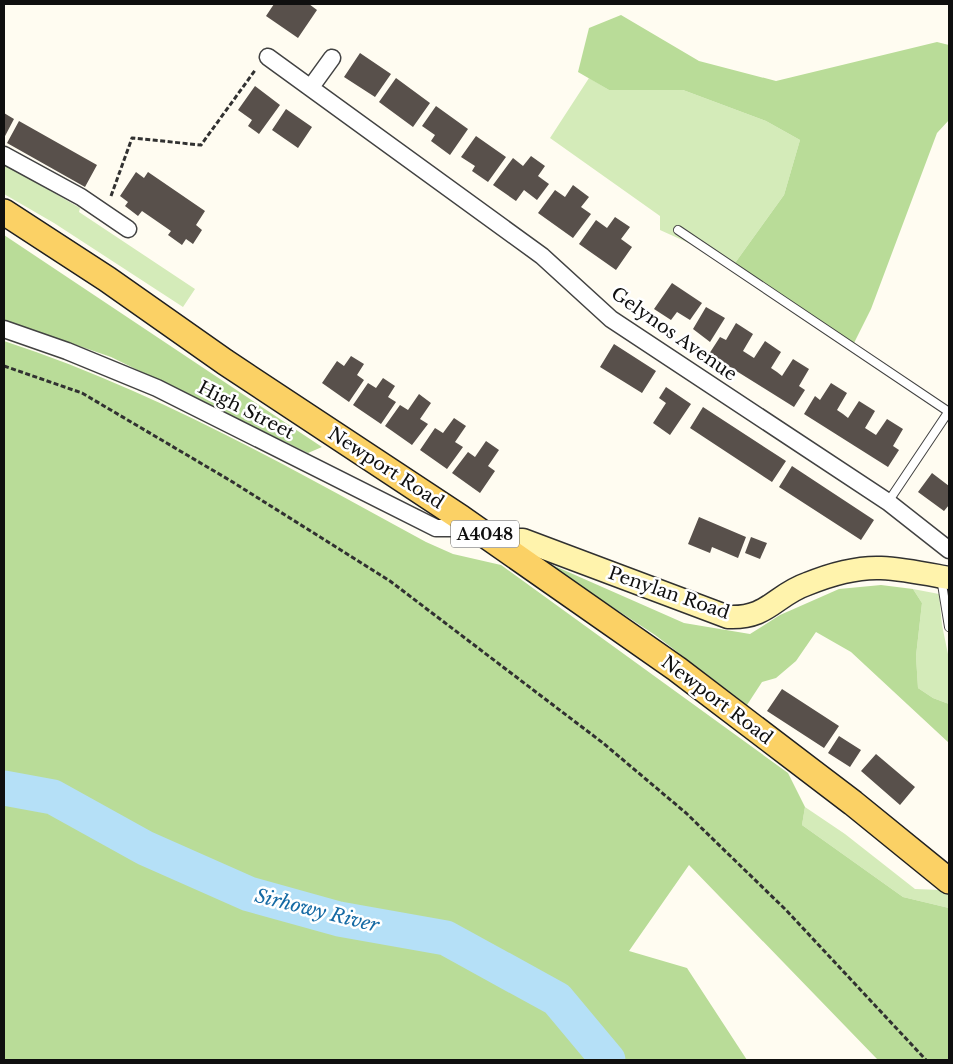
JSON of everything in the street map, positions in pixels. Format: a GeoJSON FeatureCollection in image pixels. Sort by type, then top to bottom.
{"type":"FeatureCollection","features":[{"type":"Feature","properties":{"kind":"main road","name":"Newport Road"},"geometry":{"type":"LineString","coordinates":[[4,212],[107,279],[225,362],[506,548],[677,669],[853,803],[949,881]]}},
{"type":"Feature","properties":{"kind":"main road","name":"Penylan Road"},"geometry":{"type":"LineString","coordinates":[[506,548],[513,540],[519,539],[728,617],[741,618],[757,614],[804,584],[840,573],[880,568],[945,577]]}},
{"type":"Feature","properties":{"kind":"street"},"geometry":{"type":"LineString","coordinates":[[311,87],[332,58]]}},
{"type":"Feature","properties":{"kind":"street","name":"Gelynos Avenue"},"geometry":{"type":"LineString","coordinates":[[264,61],[311,87],[542,256],[611,319],[888,502],[949,550]]}},
{"type":"Feature","properties":{"kind":"street"},"geometry":{"type":"LineString","coordinates":[[4,155],[81,197],[128,229]]}},
{"type":"Feature","properties":{"kind":"street","name":"High Street"},"geometry":{"type":"LineString","coordinates":[[4,329],[67,351],[157,388],[436,528],[453,528],[461,518]]}},
{"type":"Feature","properties":{"kind":"lane"},"geometry":{"type":"LineString","coordinates":[[678,230],[949,412],[888,502]]}},
{"type":"Feature","properties":{"kind":"lane"},"geometry":{"type":"LineString","coordinates":[[945,577],[949,627]]}},
{"type":"Feature","properties":{"kind":"path"},"geometry":{"type":"LineString","coordinates":[[110,197],[132,138],[201,145],[264,61]]}},
{"type":"Feature","properties":{"kind":"path"},"geometry":{"type":"LineString","coordinates":[[4,366],[82,393],[231,481],[390,581],[603,743],[686,813],[786,910],[926,1060]]}},
{"type":"Feature","properties":{"kind":"green space"},"geometry":{"type":"Polygon","coordinates":[[[621,15],[699,61],[776,81],[937,42],[949,45],[949,120],[937,133],[871,309],[850,351],[730,270],[784,195],[800,140],[766,121],[683,90],[609,90],[578,72],[589,28],[621,15]]]}},
{"type":"Feature","properties":{"kind":"green space"},"geometry":{"type":"Polygon","coordinates":[[[589,78],[609,90],[683,90],[766,121],[800,140],[784,195],[730,270],[691,244],[660,230],[660,216],[550,138],[589,78]]]}},
{"type":"Feature","properties":{"kind":"green space"},"geometry":{"type":"Polygon","coordinates":[[[4,164],[80,208],[79,212],[195,289],[183,307],[54,223],[4,194],[4,164]]]}},
{"type":"Feature","properties":{"kind":"green space"},"geometry":{"type":"Polygon","coordinates":[[[4,235],[322,447],[308,453],[111,357],[4,320],[4,235]]]}},
{"type":"Feature","properties":{"kind":"green space"},"geometry":{"type":"Polygon","coordinates":[[[4,341],[60,361],[167,406],[271,458],[426,542],[453,554],[501,565],[788,773],[805,807],[802,825],[903,897],[949,908],[949,1060],[878,1060],[689,865],[629,951],[687,968],[747,1060],[4,1060],[4,341]]]}},
{"type":"Feature","properties":{"kind":"green space"},"geometry":{"type":"Polygon","coordinates":[[[541,560],[684,623],[750,634],[780,615],[839,589],[881,585],[913,589],[922,603],[916,656],[918,688],[933,698],[949,704],[949,743],[851,652],[816,632],[796,661],[776,678],[762,682],[747,705],[655,635],[541,560]]]}},
{"type":"Feature","properties":{"kind":"green space"},"geometry":{"type":"Polygon","coordinates":[[[913,589],[939,594],[942,625],[949,659],[949,704],[933,698],[918,688],[916,656],[922,603],[913,589]]]}},
{"type":"Feature","properties":{"kind":"green space"},"geometry":{"type":"Polygon","coordinates":[[[805,807],[845,834],[915,889],[942,890],[949,896],[949,908],[903,897],[802,825],[805,807]]]}},
{"type":"Feature","properties":{"kind":"building"},"geometry":{"type":"Polygon","coordinates":[[[274,4],[309,4],[317,10],[298,38],[266,16],[274,4]]]}},
{"type":"Feature","properties":{"kind":"building"},"geometry":{"type":"Polygon","coordinates":[[[360,53],[391,74],[375,97],[344,77],[360,53]]]}},
{"type":"Feature","properties":{"kind":"building"},"geometry":{"type":"Polygon","coordinates":[[[396,78],[430,103],[413,127],[379,102],[396,78]]]}},
{"type":"Feature","properties":{"kind":"building"},"geometry":{"type":"Polygon","coordinates":[[[255,86],[280,105],[259,134],[248,126],[252,120],[238,110],[255,86]]]}},
{"type":"Feature","properties":{"kind":"building"},"geometry":{"type":"Polygon","coordinates":[[[436,106],[468,129],[450,155],[431,141],[435,135],[422,126],[436,106]]]}},
{"type":"Feature","properties":{"kind":"building"},"geometry":{"type":"Polygon","coordinates":[[[286,109],[312,127],[298,148],[272,130],[286,109]]]}},
{"type":"Feature","properties":{"kind":"building"},"geometry":{"type":"Polygon","coordinates":[[[4,113],[14,119],[4,138],[4,113]]]}},
{"type":"Feature","properties":{"kind":"building"},"geometry":{"type":"Polygon","coordinates":[[[19,121],[97,165],[85,187],[7,143],[19,121]]]}},
{"type":"Feature","properties":{"kind":"building"},"geometry":{"type":"Polygon","coordinates":[[[476,136],[506,157],[488,182],[472,171],[475,166],[461,157],[476,136]]]}},
{"type":"Feature","properties":{"kind":"building"},"geometry":{"type":"Polygon","coordinates":[[[531,156],[545,166],[538,176],[549,184],[537,200],[524,190],[516,201],[493,185],[513,158],[523,166],[531,156]]]}},
{"type":"Feature","properties":{"kind":"building"},"geometry":{"type":"Polygon","coordinates":[[[136,172],[144,178],[148,172],[205,211],[196,225],[202,230],[193,244],[186,239],[182,245],[168,235],[171,231],[142,211],[138,216],[125,206],[128,202],[120,196],[136,172]]]}},
{"type":"Feature","properties":{"kind":"building"},"geometry":{"type":"Polygon","coordinates":[[[573,185],[589,197],[581,207],[591,214],[573,238],[538,213],[555,190],[565,197],[573,185]]]}},
{"type":"Feature","properties":{"kind":"building"},"geometry":{"type":"Polygon","coordinates":[[[615,217],[630,227],[621,239],[632,247],[616,270],[579,244],[596,220],[607,228],[615,217]]]}},
{"type":"Feature","properties":{"kind":"building"},"geometry":{"type":"Polygon","coordinates":[[[672,283],[702,303],[690,320],[677,312],[671,320],[654,309],[672,283]]]}},
{"type":"Feature","properties":{"kind":"building"},"geometry":{"type":"Polygon","coordinates":[[[706,307],[725,318],[710,342],[693,329],[706,307]]]}},
{"type":"Feature","properties":{"kind":"building"},"geometry":{"type":"Polygon","coordinates":[[[736,323],[753,334],[743,351],[754,358],[765,341],[781,352],[771,368],[782,376],[793,359],[809,369],[799,386],[805,390],[794,407],[709,354],[720,337],[726,340],[736,323]]]}},
{"type":"Feature","properties":{"kind":"building"},"geometry":{"type":"Polygon","coordinates":[[[614,344],[656,371],[642,393],[600,367],[614,344]]]}},
{"type":"Feature","properties":{"kind":"building"},"geometry":{"type":"Polygon","coordinates":[[[351,356],[364,364],[357,375],[364,380],[349,402],[322,383],[337,361],[344,366],[351,356]]]}},
{"type":"Feature","properties":{"kind":"building"},"geometry":{"type":"Polygon","coordinates":[[[383,378],[395,386],[388,397],[396,402],[381,424],[353,405],[368,383],[376,388],[383,378]]]}},
{"type":"Feature","properties":{"kind":"building"},"geometry":{"type":"Polygon","coordinates":[[[831,383],[847,393],[837,410],[848,418],[859,401],[875,411],[865,428],[876,435],[887,419],[903,429],[893,446],[899,450],[888,467],[804,414],[815,396],[820,400],[831,383]]]}},
{"type":"Feature","properties":{"kind":"building"},"geometry":{"type":"Polygon","coordinates":[[[666,387],[691,404],[670,435],[653,423],[666,403],[659,398],[666,387]]]}},
{"type":"Feature","properties":{"kind":"building"},"geometry":{"type":"Polygon","coordinates":[[[419,394],[431,403],[420,419],[428,424],[412,445],[385,426],[400,405],[408,410],[419,394]]]}},
{"type":"Feature","properties":{"kind":"building"},"geometry":{"type":"Polygon","coordinates":[[[703,407],[786,461],[772,482],[690,428],[703,407]]]}},
{"type":"Feature","properties":{"kind":"building"},"geometry":{"type":"Polygon","coordinates":[[[454,418],[466,426],[455,442],[463,447],[447,469],[420,450],[435,428],[443,433],[454,418]]]}},
{"type":"Feature","properties":{"kind":"building"},"geometry":{"type":"Polygon","coordinates":[[[486,441],[499,450],[488,466],[495,471],[480,493],[452,473],[468,452],[475,457],[486,441]]]}},
{"type":"Feature","properties":{"kind":"building"},"geometry":{"type":"Polygon","coordinates":[[[792,466],[874,520],[861,540],[779,487],[792,466]]]}},
{"type":"Feature","properties":{"kind":"building"},"geometry":{"type":"Polygon","coordinates":[[[932,473],[949,486],[949,505],[944,511],[918,492],[932,473]]]}},
{"type":"Feature","properties":{"kind":"building"},"geometry":{"type":"Polygon","coordinates":[[[699,517],[746,537],[738,558],[712,547],[710,553],[688,544],[699,517]]]}},
{"type":"Feature","properties":{"kind":"building"},"geometry":{"type":"Polygon","coordinates":[[[751,537],[767,543],[760,559],[745,553],[751,537]]]}},
{"type":"Feature","properties":{"kind":"building"},"geometry":{"type":"Polygon","coordinates":[[[782,689],[839,726],[824,748],[767,711],[782,689]]]}},
{"type":"Feature","properties":{"kind":"building"},"geometry":{"type":"Polygon","coordinates":[[[839,736],[861,750],[850,767],[828,753],[839,736]]]}},
{"type":"Feature","properties":{"kind":"building"},"geometry":{"type":"Polygon","coordinates":[[[876,754],[915,787],[900,805],[861,771],[876,754]]]}},
{"type":"Feature","properties":{"kind":"waterway","name":"Sirhowy River"},"geometry":{"type":"LineString","coordinates":[[4,788],[53,797],[145,848],[249,894],[339,919],[446,938],[557,999],[608,1060]]}}]}
